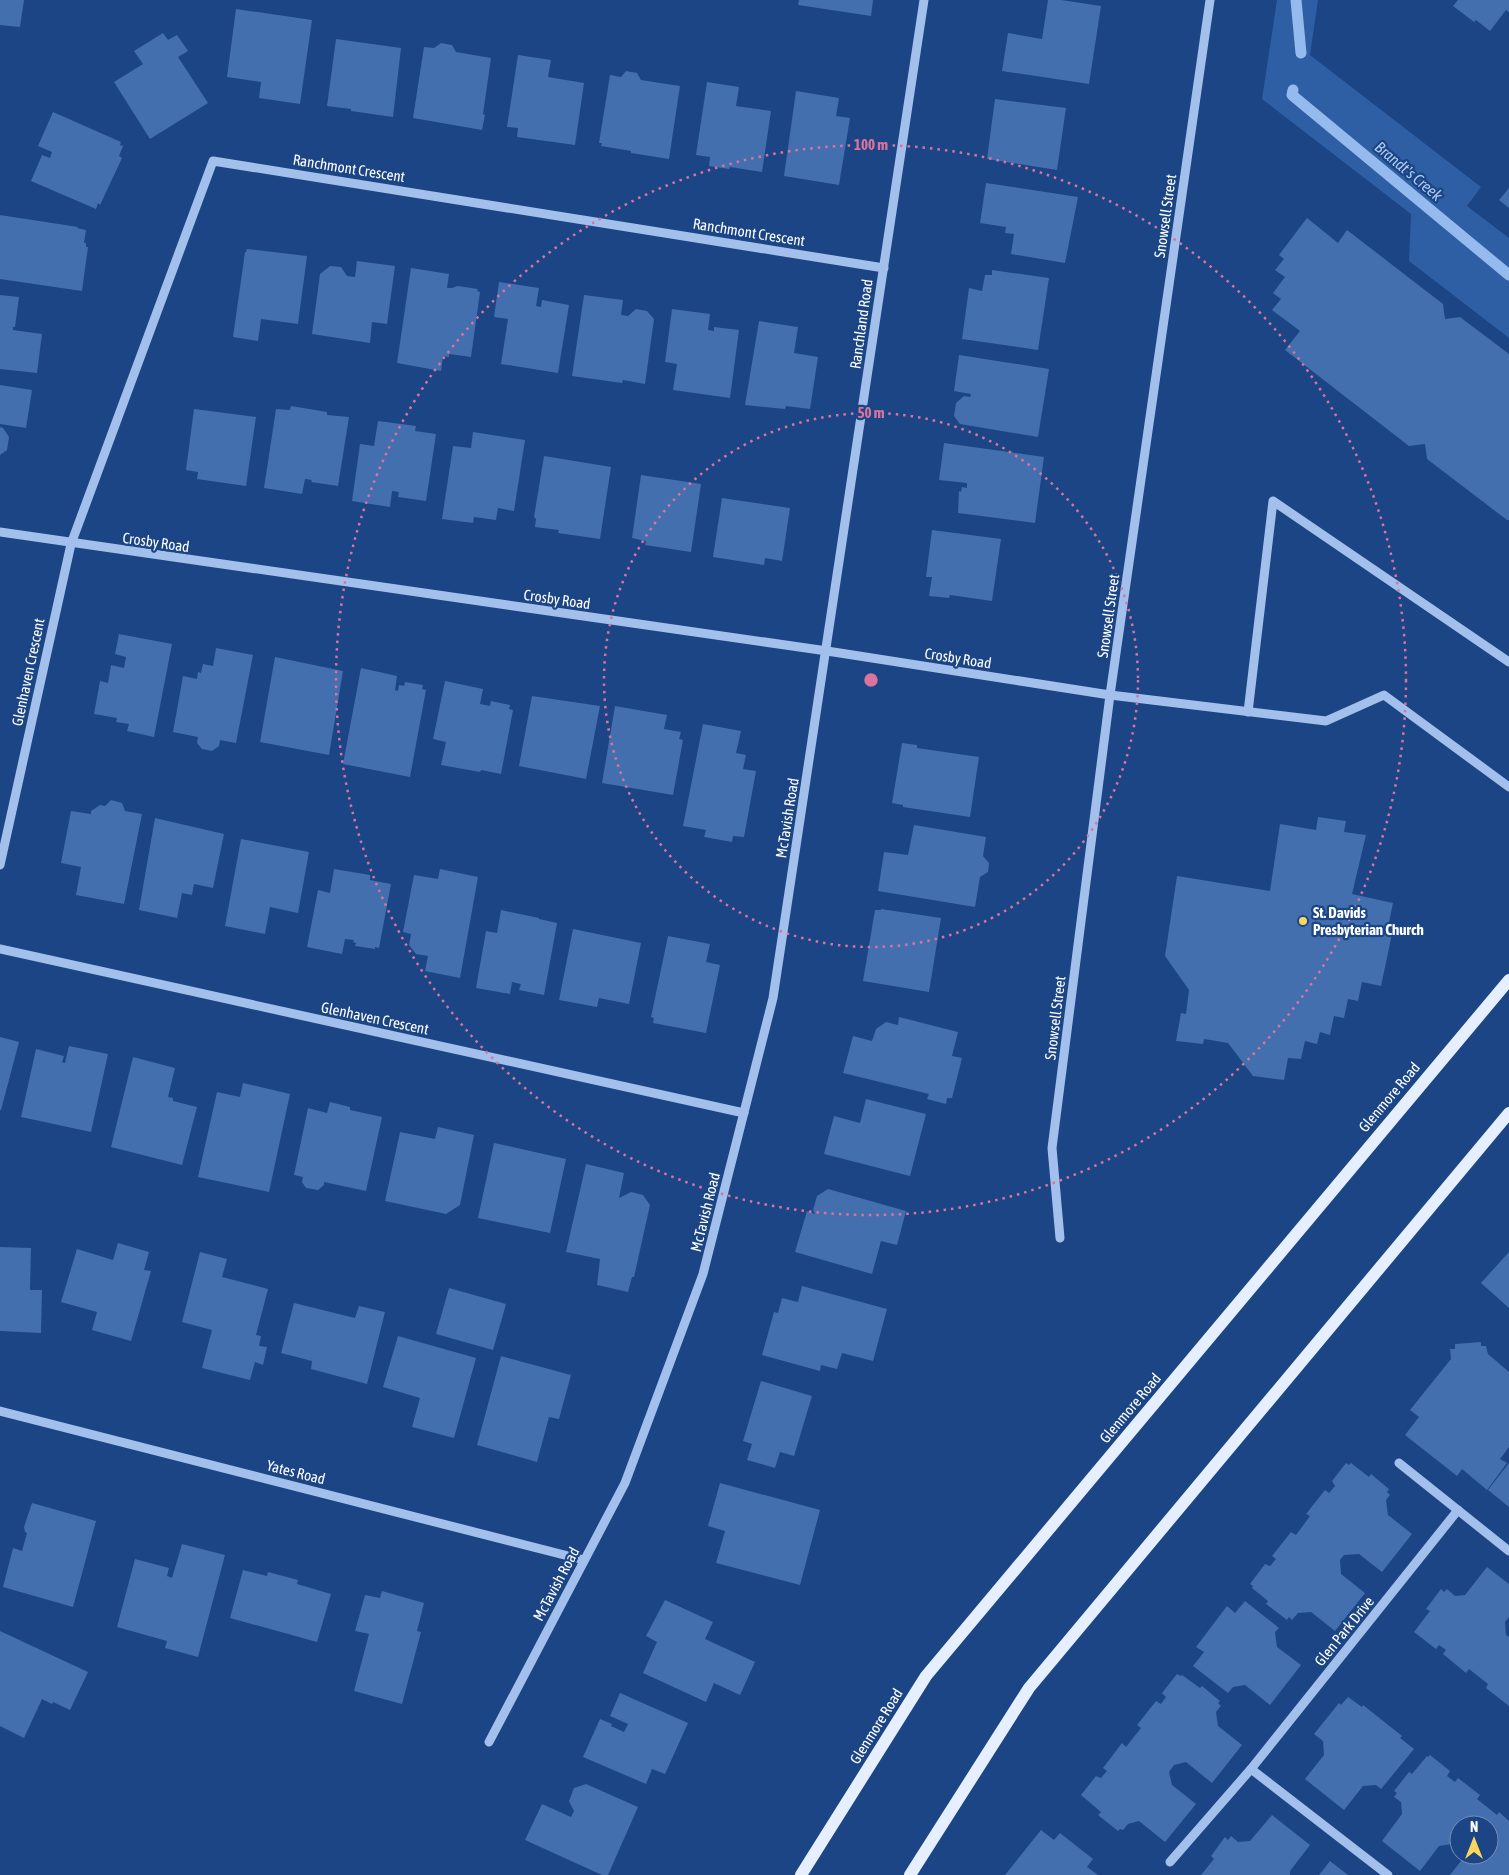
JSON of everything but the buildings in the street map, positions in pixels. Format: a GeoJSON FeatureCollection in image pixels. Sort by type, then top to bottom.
{"type":"FeatureCollection","features":[{"type":"Feature","properties":{"kind":"main road","name":"Glenmore Road"},"geometry":{"type":"LineString","coordinates":[[801,1875],[926,1676],[1509,980]]}},
{"type":"Feature","properties":{"kind":"main road"},"geometry":{"type":"LineString","coordinates":[[910,1875],[1029,1688],[1509,1113]]}},
{"type":"Feature","properties":{"kind":"street","name":"Ranchland Road"},"geometry":{"type":"LineString","coordinates":[[826,651],[924,0]]}},
{"type":"Feature","properties":{"kind":"street","name":"Snowsell Street"},"geometry":{"type":"LineString","coordinates":[[1060,1238],[1052,1148],[1110,695],[1210,0]]}},
{"type":"Feature","properties":{"kind":"street","name":"Ranchmont Crescent"},"geometry":{"type":"LineString","coordinates":[[71,544],[213,161],[884,268]]}},
{"type":"Feature","properties":{"kind":"street"},"geometry":{"type":"LineString","coordinates":[[1248,712],[1273,501],[1509,662]]}},
{"type":"Feature","properties":{"kind":"street","name":"Crosby Road"},"geometry":{"type":"LineString","coordinates":[[0,532],[71,544],[826,651],[1110,695],[1248,712],[1326,721],[1384,695],[1509,787]]}},
{"type":"Feature","properties":{"kind":"street","name":"Glenhaven Crescent"},"geometry":{"type":"LineString","coordinates":[[0,864],[71,544]]}},
{"type":"Feature","properties":{"kind":"street","name":"McTavish Road"},"geometry":{"type":"LineString","coordinates":[[489,1742],[625,1483],[703,1274],[773,998],[826,651]]}},
{"type":"Feature","properties":{"kind":"street","name":"Glenhaven Crescent"},"geometry":{"type":"LineString","coordinates":[[0,949],[744,1113]]}},
{"type":"Feature","properties":{"kind":"street","name":"Yates Road"},"geometry":{"type":"LineString","coordinates":[[0,1411],[584,1560]]}},
{"type":"Feature","properties":{"kind":"street"},"geometry":{"type":"LineString","coordinates":[[1399,1463],[1509,1551]]}},
{"type":"Feature","properties":{"kind":"street","name":"Glen Park Drive"},"geometry":{"type":"LineString","coordinates":[[1170,1862],[1251,1769],[1458,1510]]}},
{"type":"Feature","properties":{"kind":"street"},"geometry":{"type":"LineString","coordinates":[[1251,1769],[1388,1875]]}},
{"type":"Feature","properties":{"kind":"shaded area"},"geometry":{"type":"Polygon","coordinates":[[[1277,0],[1318,0],[1310,55],[1481,187],[1467,206],[1509,238],[1509,338],[1409,261],[1411,214],[1262,99],[1277,0]]]}},
{"type":"Feature","properties":{"kind":"waterway","name":"Brandt's Creek"},"geometry":{"type":"LineString","coordinates":[[1296,0],[1301,53]]}},
{"type":"Feature","properties":{"kind":"waterway","name":"Brandt's Creek"},"geometry":{"type":"LineString","coordinates":[[1293,90],[1292,95],[1509,275]]}},
{"type":"Feature","properties":{"kind":"place","name":"St. Davids Presbyterian Church"},"geometry":{"type":"Point","coordinates":[1303,921]}}]}
